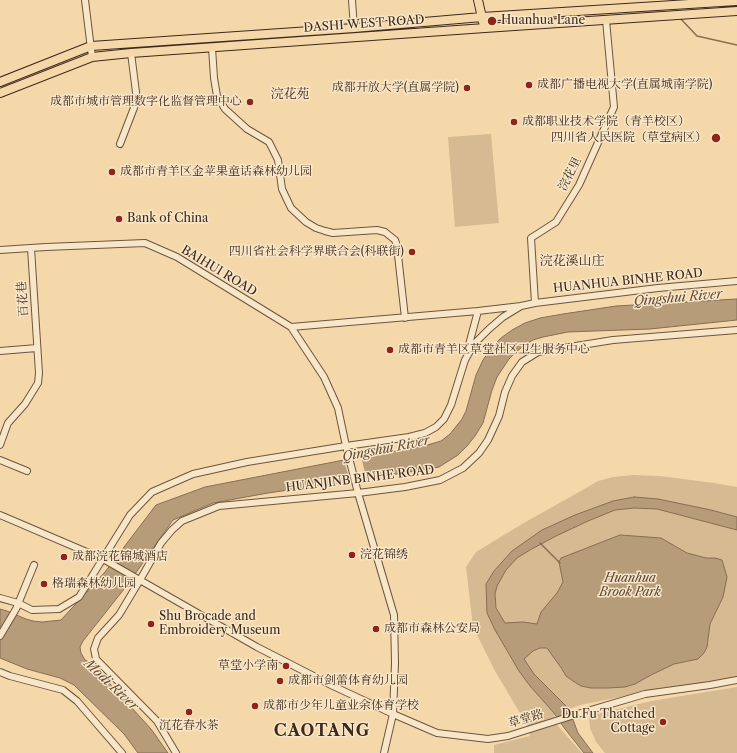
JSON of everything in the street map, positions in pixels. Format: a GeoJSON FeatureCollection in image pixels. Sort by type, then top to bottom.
{"type":"FeatureCollection","features":[{"type":"Feature","properties":{"kind":"main road"},"geometry":{"type":"LineString","coordinates":[[478,0],[485,28]]}},
{"type":"Feature","properties":{"kind":"main road","name":"DASHI WEST ROAD"},"geometry":{"type":"LineString","coordinates":[[0,82],[91,46],[354,28],[482,17],[678,6],[700,2],[737,1]]}},
{"type":"Feature","properties":{"kind":"main road","name":"DASHI WEST ROAD"},"geometry":{"type":"LineString","coordinates":[[0,93],[92,57],[131,53],[737,11]]}},
{"type":"Feature","properties":{"kind":"street"},"geometry":{"type":"LineString","coordinates":[[85,0],[92,57]]}},
{"type":"Feature","properties":{"kind":"street"},"geometry":{"type":"LineString","coordinates":[[352,0],[354,28]]}},
{"type":"Feature","properties":{"kind":"street","name":"浣花里"},"geometry":{"type":"LineString","coordinates":[[535,303],[531,238],[556,222],[579,185],[614,107],[606,20]]}},
{"type":"Feature","properties":{"kind":"street"},"geometry":{"type":"LineString","coordinates":[[212,48],[217,96],[225,109],[247,129],[269,142],[278,160],[282,189],[291,208],[306,222],[325,232],[333,233],[377,230],[385,232],[395,240],[397,246],[405,318]]}},
{"type":"Feature","properties":{"kind":"street"},"geometry":{"type":"LineString","coordinates":[[120,144],[137,100],[131,53]]}},
{"type":"Feature","properties":{"kind":"street","name":"BAIHUI ROAD"},"geometry":{"type":"LineString","coordinates":[[0,250],[145,243],[177,258],[291,328],[324,377],[338,408],[358,493],[394,615],[395,663],[393,714],[384,753]]}},
{"type":"Feature","properties":{"kind":"street","name":"百花巷"},"geometry":{"type":"LineString","coordinates":[[0,445],[8,423],[25,404],[38,383],[39,373],[30,248]]}},
{"type":"Feature","properties":{"kind":"street","name":"HUANHUA BINHE ROAD"},"geometry":{"type":"LineString","coordinates":[[291,328],[478,311],[658,288],[737,281]]}},
{"type":"Feature","properties":{"kind":"street","name":"HUANHUA BINHE ROAD"},"geometry":{"type":"LineString","coordinates":[[465,360],[474,344],[489,329],[503,317],[521,306]]}},
{"type":"Feature","properties":{"kind":"street","name":"HUANHUA BINHE ROAD"},"geometry":{"type":"LineString","coordinates":[[0,598],[17,606],[32,610],[59,609],[79,597],[106,561],[130,515],[152,492],[193,474],[247,462],[409,437],[426,433],[436,427],[444,419],[451,405],[478,311]]}},
{"type":"Feature","properties":{"kind":"street","name":"HUANJINB BINHE ROAD"},"geometry":{"type":"LineString","coordinates":[[176,753],[156,721],[96,659],[94,649],[98,638],[119,614],[137,579],[161,543],[182,521],[219,506],[358,493],[405,487],[440,480],[463,468],[479,453],[488,440],[499,416],[504,392],[512,376],[522,362],[538,352],[613,340],[737,330]]}},
{"type":"Feature","properties":{"kind":"street"},"geometry":{"type":"LineString","coordinates":[[0,351],[37,348]]}},
{"type":"Feature","properties":{"kind":"street"},"geometry":{"type":"LineString","coordinates":[[0,460],[27,471]]}},
{"type":"Feature","properties":{"kind":"street","name":"草堂路"},"geometry":{"type":"LineString","coordinates":[[0,515],[106,561],[257,647],[333,686],[437,733],[488,739],[508,736],[645,694],[737,680]]}},
{"type":"Feature","properties":{"kind":"street"},"geometry":{"type":"LineString","coordinates":[[0,636],[17,606],[34,565]]}},
{"type":"Feature","properties":{"kind":"street"},"geometry":{"type":"LineString","coordinates":[[0,672],[63,690],[77,701],[122,753]]}},
{"type":"Feature","properties":{"kind":"green space"},"geometry":{"type":"Polygon","coordinates":[[[491,134],[499,223],[455,227],[448,137],[491,134]]]}},
{"type":"Feature","properties":{"kind":"green space","name":"Huanhua Brook Park"},"geometry":{"type":"Polygon","coordinates":[[[632,475],[660,476],[737,487],[737,677],[640,693],[580,705],[554,715],[558,726],[582,753],[494,753],[494,745],[530,736],[527,725],[495,671],[473,627],[466,567],[476,552],[598,481],[613,477],[632,475]]]}},
{"type":"Feature","properties":{"kind":"green space","name":"Du Fu Thatched Cottage"},"geometry":{"type":"Polygon","coordinates":[[[737,687],[737,753],[605,753],[596,742],[590,728],[589,716],[651,701],[737,687]]]}},
{"type":"Feature","properties":{"kind":"water","name":"Modi River"},"geometry":{"type":"Polygon","coordinates":[[[737,299],[737,320],[650,329],[568,332],[533,340],[517,351],[509,359],[497,377],[483,423],[475,436],[458,455],[439,467],[268,493],[213,503],[173,520],[128,584],[83,641],[80,647],[81,653],[85,660],[91,663],[151,729],[168,753],[138,753],[124,734],[74,685],[60,678],[27,669],[0,658],[0,609],[33,621],[42,622],[61,620],[105,572],[156,505],[205,487],[424,446],[441,441],[450,434],[462,419],[466,411],[476,375],[483,360],[492,347],[512,330],[525,323],[540,318],[616,306],[737,299]]]}},
{"type":"Feature","properties":{"kind":"water"},"geometry":{"type":"Polygon","coordinates":[[[634,497],[658,499],[737,517],[737,530],[657,509],[634,508],[615,510],[556,536],[517,558],[506,570],[497,586],[495,594],[496,608],[505,623],[523,622],[537,624],[541,612],[557,593],[563,582],[559,562],[561,558],[620,535],[661,538],[687,553],[722,560],[727,577],[723,597],[710,624],[707,647],[698,659],[674,664],[635,684],[625,687],[591,688],[581,686],[566,676],[547,648],[540,648],[533,651],[524,659],[534,674],[569,709],[578,733],[593,753],[584,753],[554,713],[519,671],[495,630],[487,613],[486,584],[494,571],[512,551],[542,530],[575,515],[613,501],[634,497]]]}},
{"type":"Feature","properties":{"kind":"pier"},"geometry":{"type":"Polygon","coordinates":[[[361,456],[367,481],[351,483],[343,459],[361,456]]]}},
{"type":"Feature","properties":{"kind":"waterway"},"geometry":{"type":"LineString","coordinates":[[680,18],[697,36],[737,45]]}},
{"type":"Feature","properties":{"kind":"waterway"},"geometry":{"type":"LineString","coordinates":[[540,543],[560,563]]}},
{"type":"Feature","properties":{"kind":"place","name":"Huanhua Lane"},"geometry":{"type":"Point","coordinates":[492,21]}},
{"type":"Feature","properties":{"kind":"place","name":"成都广播电视大学(直属城南学院)"},"geometry":{"type":"Point","coordinates":[529,85]}},
{"type":"Feature","properties":{"kind":"place","name":"成都开放大学(直属学院)"},"geometry":{"type":"Point","coordinates":[467,88]}},
{"type":"Feature","properties":{"kind":"place","name":"成都市城市管理数字化监督管理中心"},"geometry":{"type":"Point","coordinates":[250,102]}},
{"type":"Feature","properties":{"kind":"place","name":"成都职业技术学院（青羊校区）"},"geometry":{"type":"Point","coordinates":[514,122]}},
{"type":"Feature","properties":{"kind":"place","name":"四川省人民医院（草堂病区）"},"geometry":{"type":"Point","coordinates":[716,138]}},
{"type":"Feature","properties":{"kind":"place","name":"成都市青羊区金苹果童话森林幼儿园"},"geometry":{"type":"Point","coordinates":[112,172]}},
{"type":"Feature","properties":{"kind":"place","name":"Bank of China"},"geometry":{"type":"Point","coordinates":[119,219]}},
{"type":"Feature","properties":{"kind":"place","name":"四川省社会科学界联合会(科联街)"},"geometry":{"type":"Point","coordinates":[412,252]}},
{"type":"Feature","properties":{"kind":"place","name":"成都市青羊区草堂社区卫生服务中心"},"geometry":{"type":"Point","coordinates":[390,350]}},
{"type":"Feature","properties":{"kind":"place","name":"浣花锦绣"},"geometry":{"type":"Point","coordinates":[352,555]}},
{"type":"Feature","properties":{"kind":"place","name":"成都浣花锦城酒店"},"geometry":{"type":"Point","coordinates":[64,557]}},
{"type":"Feature","properties":{"kind":"place","name":"格瑞森林幼儿园"},"geometry":{"type":"Point","coordinates":[44,584]}},
{"type":"Feature","properties":{"kind":"place","name":"Shu Brocade and Embroidery Museum"},"geometry":{"type":"Point","coordinates":[151,624]}},
{"type":"Feature","properties":{"kind":"place","name":"成都市森林公安局"},"geometry":{"type":"Point","coordinates":[376,629]}},
{"type":"Feature","properties":{"kind":"place","name":"草堂小学南"},"geometry":{"type":"Point","coordinates":[286,666]}},
{"type":"Feature","properties":{"kind":"place","name":"成都市剑蕾体育幼儿园"},"geometry":{"type":"Point","coordinates":[280,681]}},
{"type":"Feature","properties":{"kind":"place","name":"成都市少年儿童业余体育学校"},"geometry":{"type":"Point","coordinates":[255,706]}},
{"type":"Feature","properties":{"kind":"place","name":"沉花春水茶"},"geometry":{"type":"Point","coordinates":[189,712]}},
{"type":"Feature","properties":{"kind":"place","name":"Du Fu Thatched Cottage"},"geometry":{"type":"Point","coordinates":[663,722]}},
{"type":"Feature","properties":{"kind":"district","name":"浣花苑"},"geometry":{"type":"Point","coordinates":[290,94]}},
{"type":"Feature","properties":{"kind":"district","name":"浣花溪山庄"},"geometry":{"type":"Point","coordinates":[572,261]}},
{"type":"Feature","properties":{"kind":"district","name":"CAOTANG"},"geometry":{"type":"Point","coordinates":[322,731]}},
{"type":"Feature","properties":{"kind":"water label","name":"Qingshui River"},"geometry":{"type":"Point","coordinates":[678,298]}},
{"type":"Feature","properties":{"kind":"water label","name":"Qingshui River"},"geometry":{"type":"Point","coordinates":[386,449]}}]}
